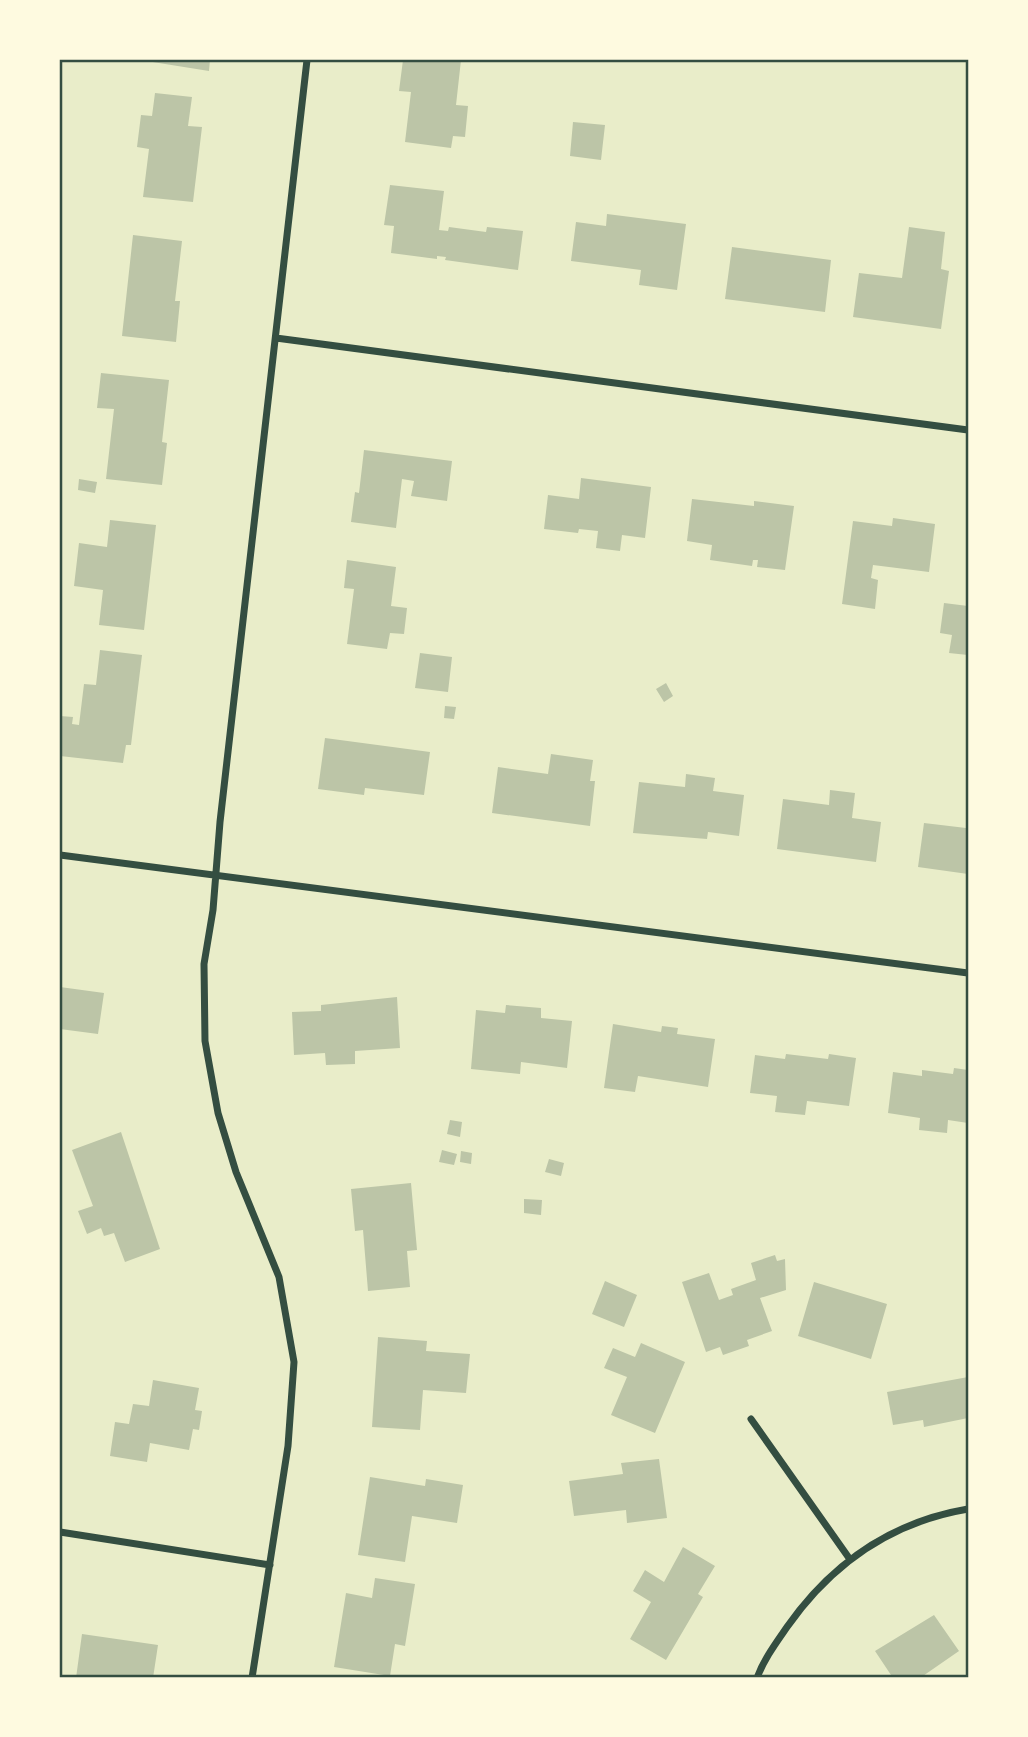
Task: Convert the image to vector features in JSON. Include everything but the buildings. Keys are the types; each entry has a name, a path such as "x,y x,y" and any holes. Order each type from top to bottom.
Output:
{"street":[{"path":"252,1678 288,1446 294,1362 287,1307 279,1277 232,1160 218,1113 205,1041 204,964 307,60"},
{"path":"276,338 968,430"},
{"path":"60,855 968,973"},
{"path":"751,1419 849,1558"},
{"path":"757,1678 769,1653 802,1606 826,1577 849,1558 905,1527 968,1509"},
{"path":"60,1532 270,1565"}]}
